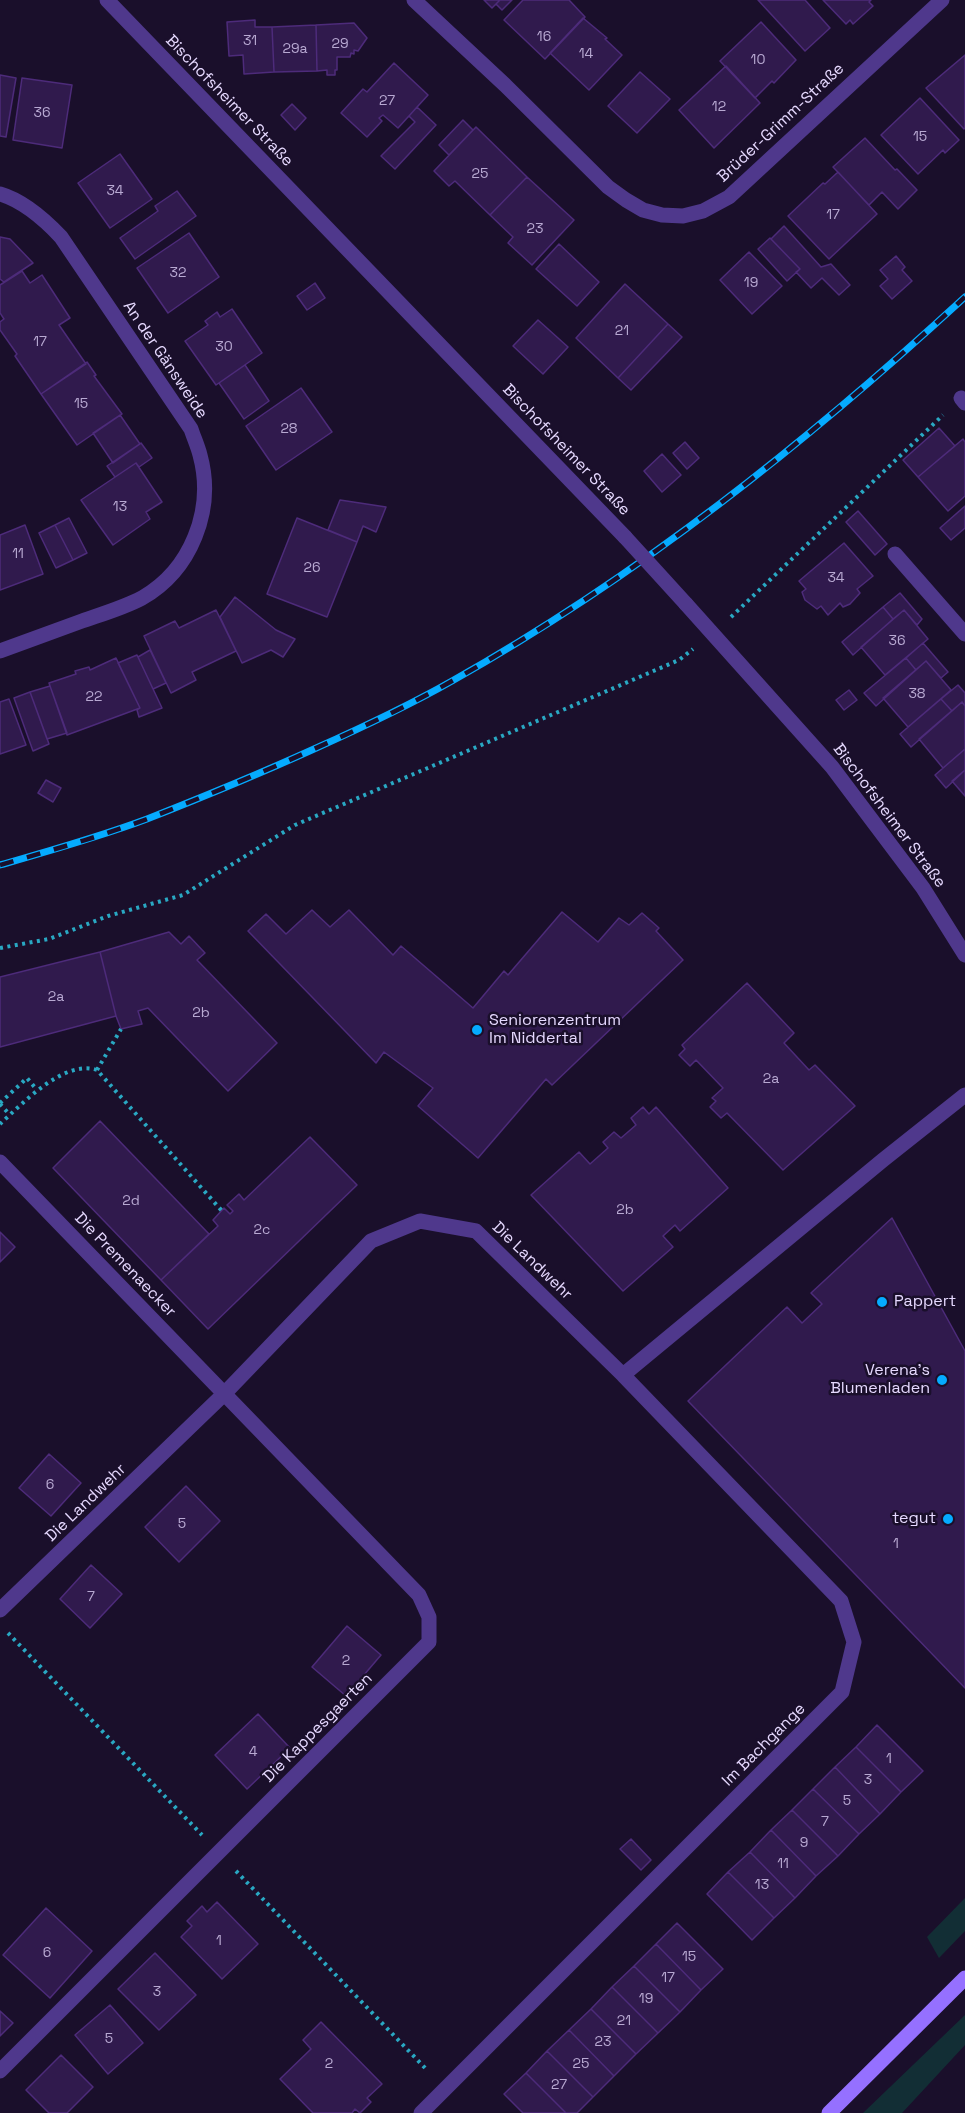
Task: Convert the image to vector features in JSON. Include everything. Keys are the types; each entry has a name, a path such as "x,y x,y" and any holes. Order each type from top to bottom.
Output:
{"main road":[{"path":"829,2113 965,1978"}],"street":[{"name":"Bischofsheimer Straße","path":"107,0 625,537 714,634 832,766 916,879 965,955"},
{"name":"Brüder-Grimm-Straße","path":"414,0 506,85 608,187 643,210 662,215 682,216 703,211 729,197 942,0"},
{"name":"An der Gänsweide","path":"0,194 38,214 61,237 191,429 201,457 204,487 202,513 196,539 184,559 165,581 143,597 115,610 0,651"},
{"path":"895,554 965,634"},
{"path":"623,1375 965,1095"},
{"name":"Die Premenaecker","path":"0,1162 224,1394"},
{"name":"Die Landwehr","path":"0,1610 224,1394 371,1241 420,1221 476,1231 623,1375"},
{"name":"Im Bachgange","path":"421,2113 843,1692 854,1642 841,1601 623,1375"},
{"name":"Die Kappesgaerten","path":"0,2071 429,1642 429,1617 419,1595 224,1394"}],"path":[{"path":"0,948 49,939 108,916 183,895 295,825 679,660 714,634 963,400"},
{"path":"97,1070 121,1029"},
{"path":"0,1124 37,1090 59,1075 89,1068 97,1070 222,1211"},
{"path":"10,1115 0,1104 27,1078 37,1090"}],"green space":[{"path":"965,1898 965,1931 939,1958 927,1937"},
{"path":"965,2015 965,2045 902,2113 863,2113"}],"building":[{"path":"484,0 500,0 492,8"},
{"path":"500,0 512,0 502,10 496,4"},
{"path":"523,0 569,0 585,17 545,59 504,20"},
{"path":"758,0 805,0 830,28 805,51"},
{"path":"823,0 871,0 869,2 873,6 853,24 850,20 846,24"},
{"path":"583,18 607,38 605,39 622,55 589,90 550,53"},
{"path":"255,20 255,27 272,27 274,72 244,74 243,55 229,56 227,22"},
{"path":"761,22 796,60 774,83 772,81 755,98 720,61"},
{"path":"354,23 367,38 358,51 354,50 354,54 351,53 350,57 337,57 335,75 327,75 327,70 317,71 316,25"},
{"path":"316,25 317,71 274,72 272,27"},
{"path":"965,55 965,128 964,129 926,88"},
{"path":"394,63 428,95 398,128 383,115 379,118 382,121 367,137 341,113 363,89 367,92"},
{"path":"726,66 760,103 714,148 679,110"},
{"path":"640,72 670,99 637,133 608,106"},
{"path":"0,75 16,78 6,137 0,136"},
{"path":"22,78 72,85 62,148 13,140"},
{"path":"920,98 959,140 945,153 943,150 918,174 881,135"},
{"path":"292,104 306,118 295,130 281,115"},
{"path":"417,107 436,125 395,169 381,156 415,122 409,116"},
{"path":"463,120 473,130 449,155 439,145"},
{"path":"476,127 527,177 490,215 455,181 449,186 434,171"},
{"path":"865,138 917,190 898,209 882,192 869,205 833,167"},
{"path":"120,154 152,199 110,228 78,183"},
{"path":"838,172 877,214 829,259 788,216"},
{"path":"527,177 574,220 532,265 508,243 513,237 490,215"},
{"path":"177,191 196,216 135,259 120,238 158,211 155,206"},
{"path":"784,226 821,267 831,264 850,285 839,295 822,278 811,288 796,272 800,269 771,239"},
{"path":"189,233 219,277 168,313 137,268"},
{"path":"0,237 10,239 33,263 4,282 0,279"},
{"path":"770,238 800,269 787,281 758,249"},
{"path":"559,244 599,282 577,306 536,269"},
{"path":"749,252 782,286 752,314 720,280"},
{"path":"896,256 905,267 902,270 912,281 892,299 880,286 888,279 880,270"},
{"path":"22,271 30,283 42,275 70,318 59,325 86,364 41,394 0,330 0,322 4,319 0,313 0,285"},
{"path":"315,283 325,298 307,310 297,296"},
{"path":"625,284 668,324 618,378 576,338"},
{"path":"232,309 262,353 216,385 185,341 208,325 205,321 217,312 220,317"},
{"path":"538,320 568,347 543,374 513,346"},
{"path":"668,324 682,337 631,390 618,378"},
{"path":"87,362 96,375 94,376 122,414 77,445 41,394"},
{"path":"245,365 269,401 244,419 219,383"},
{"path":"301,388 332,432 276,470 246,426"},
{"path":"120,415 140,444 113,463 93,433"},
{"path":"939,428 955,446 918,477 903,460"},
{"path":"963,439 965,442 965,496 948,511 918,477"},
{"path":"685,442 699,458 687,469 673,453"},
{"path":"141,443 152,458 139,467 136,463 115,477 107,466"},
{"path":"662,454 681,475 662,492 644,471"},
{"path":"136,463 162,502 146,512 150,519 113,545 81,500"},
{"path":"340,500 386,507 376,532 363,526 357,542 328,530"},
{"path":"965,506 965,528 951,540 940,528"},
{"path":"858,511 887,544 875,555 846,522"},
{"path":"69,518 87,553 73,560 55,525"},
{"path":"297,518 357,542 327,617 267,594"},
{"path":"25,525 43,574 0,590 0,535"},
{"path":"55,525 73,560 56,568 39,533"},
{"path":"844,543 873,576 857,589 860,593 850,604 843,607 840,603 828,615 821,606 817,609 805,600 802,592 806,589 799,581"},
{"path":"900,593 922,619 917,625 904,610 893,619 883,607"},
{"path":"235,597 276,630 295,639 283,657 271,650 242,663 220,617"},
{"path":"883,607 893,619 853,655 842,642"},
{"path":"216,610 236,651 192,672 196,680 171,693 144,636 175,621 179,628"},
{"path":"904,610 928,639 885,675 861,647"},
{"path":"923,643 948,672 941,678 926,661 916,670 906,658"},
{"path":"150,650 166,683 153,689 138,657"},
{"path":"137,655 162,708 139,717 137,710 140,708 118,663"},
{"path":"116,658 140,708 67,735 49,683 76,674 75,671 89,667 90,670"},
{"path":"906,658 916,670 876,706 864,693"},
{"path":"926,661 951,690 908,727 883,698"},
{"path":"958,685 965,693 965,706 962,702 952,711 941,699"},
{"path":"50,686 67,733 47,739 30,692"},
{"path":"849,690 857,700 844,710 836,700"},
{"path":"30,692 49,744 33,751 14,698"},
{"path":"9,699 26,745 0,754 0,702"},
{"path":"941,699 952,711 911,747 900,734"},
{"path":"962,702 965,706 965,749 943,768 919,739"},
{"path":"965,749 965,770 946,788 935,775"},
{"path":"965,770 965,796 952,781"},
{"path":"46,780 61,788 53,802 38,793"},
{"name":"Seniorenzentrum Im Niddertal","path":"312,910 330,927 349,910 393,955 401,946 473,1008 504,971 508,975 562,912 598,942 619,918 629,925 642,913 659,928 656,931 683,960 552,1085 546,1079 478,1158 418,1106 433,1088 384,1052 376,1063 248,931 266,914 286,934"},
{"path":"169,932 181,944 189,936 205,953 197,960 277,1043 228,1091 148,1008 138,1011 142,1024 121,1029 116,1016 100,952"},
{"path":"100,952 116,1016 0,1047 0,977"},
{"path":"747,983 794,1033 784,1043 809,1070 815,1065 855,1106 783,1170 727,1113 721,1118 710,1107 716,1101 712,1098 723,1088 696,1060 690,1066 679,1055 685,1049 682,1045"},
{"path":"643,1107 649,1114 656,1107 728,1188 680,1231 675,1225 663,1236 673,1247 623,1291 531,1195 579,1152 590,1164 608,1148 603,1142 614,1132 621,1138 636,1125 631,1118"},
{"path":"100,1121 209,1234 161,1280 53,1168"},
{"path":"310,1137 357,1185 208,1329 161,1280 218,1226 213,1220 224,1208 230,1214 233,1211 227,1205 239,1194 244,1200"},
{"path":"892,1218 965,1351 965,1688 688,1401 787,1307 802,1323 822,1304 811,1293"},
{"path":"0,1232 15,1247 0,1262"},
{"path":"49,1454 81,1483 51,1516 19,1488"},
{"path":"186,1486 220,1521 179,1562 145,1527"},
{"path":"91,1565 122,1594 90,1628 60,1599"},
{"path":"347,1626 381,1655 346,1696 312,1667"},
{"path":"258,1714 290,1748 247,1789 215,1755"},
{"path":"877,1725 923,1771 901,1792 856,1747"},
{"path":"856,1747 901,1792 880,1814 835,1767"},
{"path":"835,1767 880,1814 859,1834 813,1789"},
{"path":"813,1789 859,1834 838,1856 792,1810"},
{"path":"792,1810 838,1856 816,1876 771,1830"},
{"path":"771,1830 816,1876 795,1898 750,1852"},
{"path":"631,1839 651,1860 641,1870 620,1849"},
{"path":"750,1852 795,1898 774,1918 728,1872"},
{"path":"728,1872 774,1918 752,1940 707,1894"},
{"path":"217,1902 258,1944 222,1979 181,1937 192,1926 187,1921 202,1906 207,1912"},
{"path":"46,1908 92,1951 50,1998 3,1955"},
{"path":"677,1923 723,1969 701,1990 656,1944"},
{"path":"656,1944 701,1990 680,2012 634,1966"},
{"path":"155,1953 196,1995 159,2030 118,1989"},
{"path":"634,1966 680,2012 658,2033 612,1987"},
{"path":"612,1987 658,2033 636,2054 591,2009"},
{"path":"110,2005 143,2043 108,2074 75,2035"},
{"path":"591,2009 636,2054 614,2076 569,2030"},
{"path":"0,2011 13,2023 0,2036"},
{"path":"321,2022 382,2084 367,2098 371,2102 360,2113 355,2109 352,2113 313,2113 280,2079 311,2049 303,2040"},
{"path":"569,2030 614,2076 593,2097 547,2051"},
{"path":"547,2051 593,2097 577,2113 566,2113 526,2073"},
{"path":"61,2055 93,2087 67,2113 49,2113 26,2090"},
{"path":"526,2073 566,2113 523,2113 504,2094"}],"railway":[{"path":"0,865 129,826 189,802 349,733 452,681 589,597 655,552 783,455 965,297"}],"place":[{"name":"Seniorenzentrum Im Niddertal","path":"477,1030"},
{"name":"Pappert","path":"882,1302"},
{"name":"Verena's Blumenladen","path":"942,1380"},
{"name":"tegut","path":"948,1519"}]}
